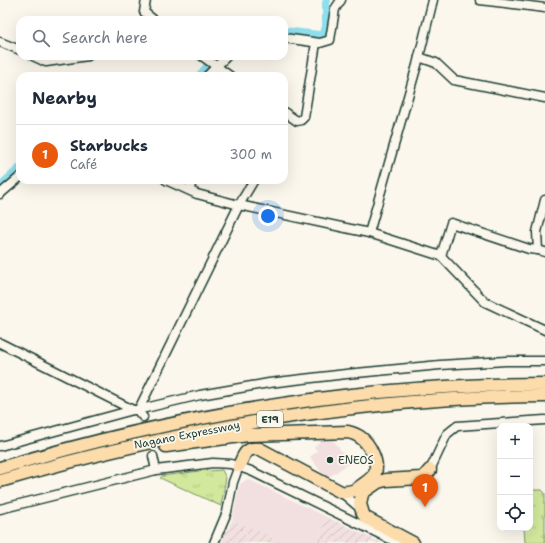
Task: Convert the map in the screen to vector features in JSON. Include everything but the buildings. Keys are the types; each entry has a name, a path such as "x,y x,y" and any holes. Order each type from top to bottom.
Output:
{"highway":[{"name":"Nagano Expressway","path":"0,468 78,446 132,433 245,410 310,400 415,389 481,385 545,384"},
{"name":"Nagano Expressway","path":"0,481 96,454 151,441 202,430 311,413 415,402 545,396"},
{"path":"37,470 97,461 164,446 205,440 248,435 332,432 348,432 359,436 364,440 374,458 376,468 373,476 357,490 352,492 341,492 260,449 251,449 247,451 239,466"},
{"path":"413,543 366,518 361,509 360,499 365,491 378,482 420,478 424,477 430,470"}],"street":[{"path":"142,16 146,0"},
{"path":"288,39 316,43 330,40 335,9 341,0"},
{"path":"369,233 419,57 433,0"},
{"path":"480,0 545,8"},
{"path":"0,42 16,48"},
{"path":"288,115 297,121 304,117 316,43"},
{"path":"419,57 436,63 454,80 545,98"},
{"path":"42,60 46,62 60,60"},
{"path":"207,60 224,72"},
{"path":"212,72 224,60"},
{"path":"0,194 16,180"},
{"path":"175,184 197,194 239,206 369,233 441,256 485,302 545,330"},
{"path":"189,190 191,184"},
{"path":"137,409 239,206 252,184"},
{"path":"441,256 451,224 529,250 542,251 538,232 545,200"},
{"path":"0,343 137,409 143,417"},
{"path":"0,446 137,409 200,395 269,383 440,364 545,361"},
{"path":"430,470 447,434 458,426 545,420"},
{"path":"153,456 156,470"},
{"path":"0,509 156,470 213,463 231,464 251,471 398,543"},
{"path":"214,543 227,512 233,482 239,466"},
{"path":"376,468 385,476 393,480"},
{"path":"341,492 361,509"}],"shaded area":[{"name":"ENEOS","path":"325,437 334,441 350,463 326,479 310,457 317,451 314,447"},
{"path":"248,479 327,517 315,543 282,543 232,520 240,484"},
{"path":"327,517 382,543 315,543"},
{"path":"232,520 261,532 282,543 221,543"}],"green space":[{"path":"207,470 222,470 226,478 221,506 160,478 162,476"},
{"path":"533,490 542,490 545,493 545,543 525,543 524,531 533,531"}],"waterway":[{"path":"288,31 319,35 323,34 326,27 327,0"},
{"path":"202,72 213,60"},
{"path":"0,186 16,172"}],"tunnel":[{"path":"143,417 153,456"}],"place":[{"name":"ENEOS","path":"330,460"},
{"name":"Starbucks","path":"425,507"}]}
